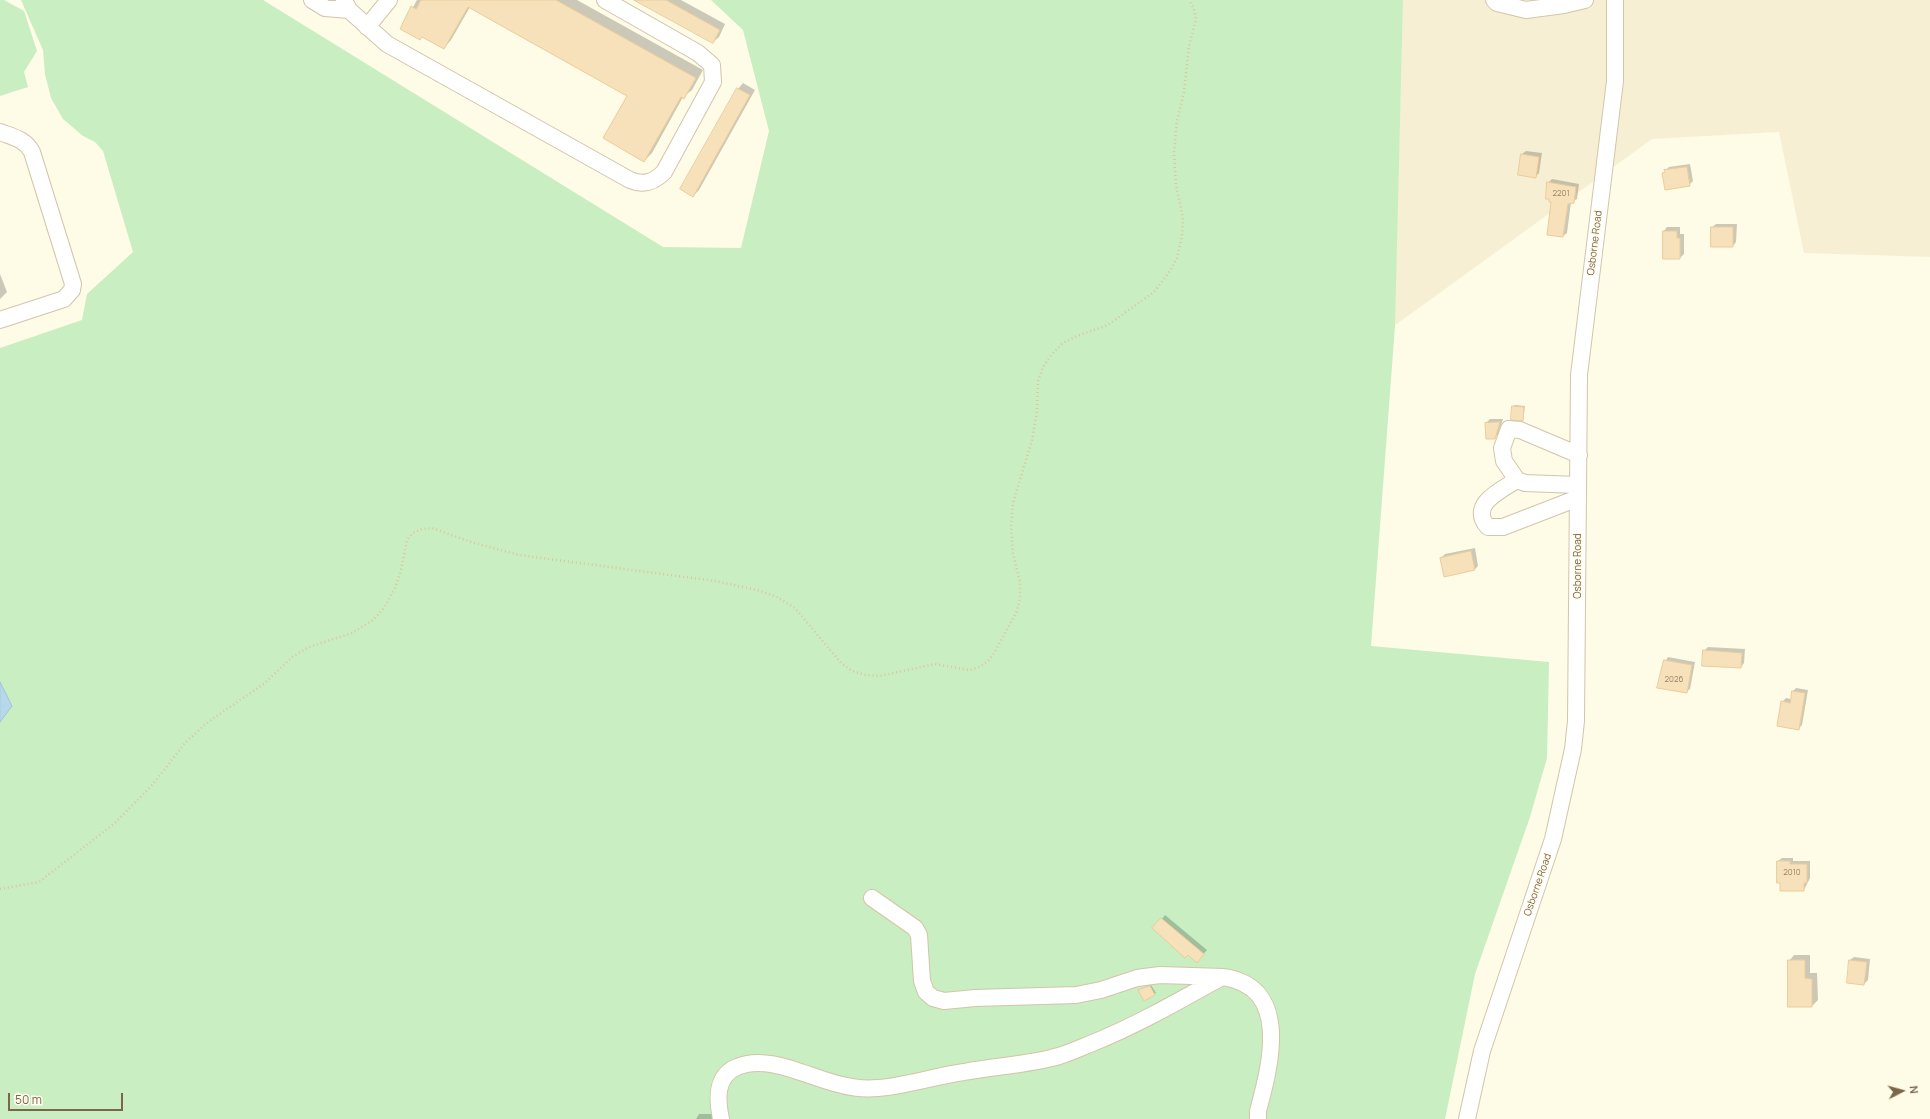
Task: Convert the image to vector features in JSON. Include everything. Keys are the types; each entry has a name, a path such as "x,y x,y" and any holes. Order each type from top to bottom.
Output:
{"street":[{"path":"312,0 325,8 347,5 367,27 387,44 630,180 637,183 651,182 664,172 713,82 712,65 698,53 605,0"},
{"path":"367,27 389,0"},
{"path":"1494,0 1497,3 1526,10 1564,5 1585,0"},
{"name":"Osborne Road","path":"1466,1119 1482,1051 1553,839 1573,749 1576,721 1579,375 1615,81 1615,0"},
{"path":"0,132 22,140 28,145 32,152 73,284 72,290 64,299 0,320"},
{"path":"1578,491 1525,484 1516,480 1504,461 1502,448 1509,429 1520,430 1579,455"},
{"path":"1516,480 1486,501 1481,512 1482,521 1488,527 1503,527 1578,491"},
{"path":"872,898 915,928 918,935 922,981 926,992 933,998 944,1001 974,998 1076,995 1101,990 1137,978 1160,975 1232,978 1252,989 1261,1000 1268,1015 1272,1031 1272,1044 1258,1111 1258,1119"},
{"path":"721,1119 718,1096 722,1080 728,1072 744,1064 764,1064 783,1067 840,1085 857,1088 878,1088 964,1071 1033,1062 1060,1056 1110,1036 1222,977"}],"path":[{"path":"0,889 39,882 116,823 153,784 185,743 208,722 264,683 292,657 309,647 352,633 373,620 384,608 395,588 401,570 407,540 414,533 422,529 432,528 471,542 519,555 715,581 757,590 777,597 795,608 840,663 852,671 866,675 880,676 935,664 968,670 977,668 987,662 993,655 1017,611 1020,597 1020,582 1012,547 1011,526 1013,502 1032,440 1037,411 1038,381 1043,367 1052,354 1063,343 1077,336 1108,325 1154,292 1170,271 1177,258 1182,236 1183,218 1176,185 1174,153 1177,121 1184,92 1189,46 1196,19 1194,9 1189,0"}],"shaded area":[{"path":"1403,0 1930,0 1930,257 1804,253 1779,132 1652,139 1394,326"}],"green space":[{"path":"0,0 4,0 24,11 37,51 24,72 28,87 0,96"},
{"path":"21,0 263,0 663,247 741,248 769,131 743,30 711,0 1403,0 1395,326 1371,646 1549,662 1547,758 1530,817 1475,974 1445,1119 0,1119 0,348 82,320 87,294 133,252 103,151 95,142 83,136 63,119 51,98 45,74 43,50"}],"water":[{"path":"0,682 12,706 0,722"}],"building":[{"path":"421,0 556,0 696,78 684,99 681,97 644,162 603,138 627,96 468,7 444,49 422,37 420,40 400,29 411,6 416,9"},
{"path":"634,0 666,0 720,30 713,43"},
{"path":"737,88 750,95 693,197 680,189"},
{"path":"1521,154 1539,157 1536,178 1518,175"},
{"path":"1687,167 1690,186 1665,190 1662,173 1665,172 1664,170"},
{"path":"1547,182 1576,187 1574,203 1568,204 1563,237 1547,235 1551,202 1549,202 1549,199 1546,199"},
{"path":"1711,227 1733,227 1733,247 1711,247"},
{"path":"1663,231 1677,231 1677,238 1680,238 1680,259 1663,259"},
{"path":"1512,406 1524,407 1523,421 1511,420"},
{"path":"1500,422 1495,439 1486,439 1485,423"},
{"path":"1471,551 1475,570 1444,577 1440,558"},
{"path":"1703,650 1742,653 1741,668 1702,666"},
{"path":"1664,660 1692,665 1687,693 1657,688"},
{"path":"1792,691 1805,693 1799,730 1777,726 1781,701 1790,703"},
{"path":"1777,861 1790,861 1790,864 1807,864 1807,883 1804,883 1804,891 1780,891 1780,883 1777,883"},
{"path":"1161,918 1204,954 1197,963 1188,955 1185,958 1152,928"},
{"path":"1788,960 1805,960 1805,978 1812,979 1812,1007 1788,1007"},
{"path":"1849,960 1867,962 1864,985 1847,983"},
{"path":"1150,986 1155,995 1144,1001 1138,990"}]}
